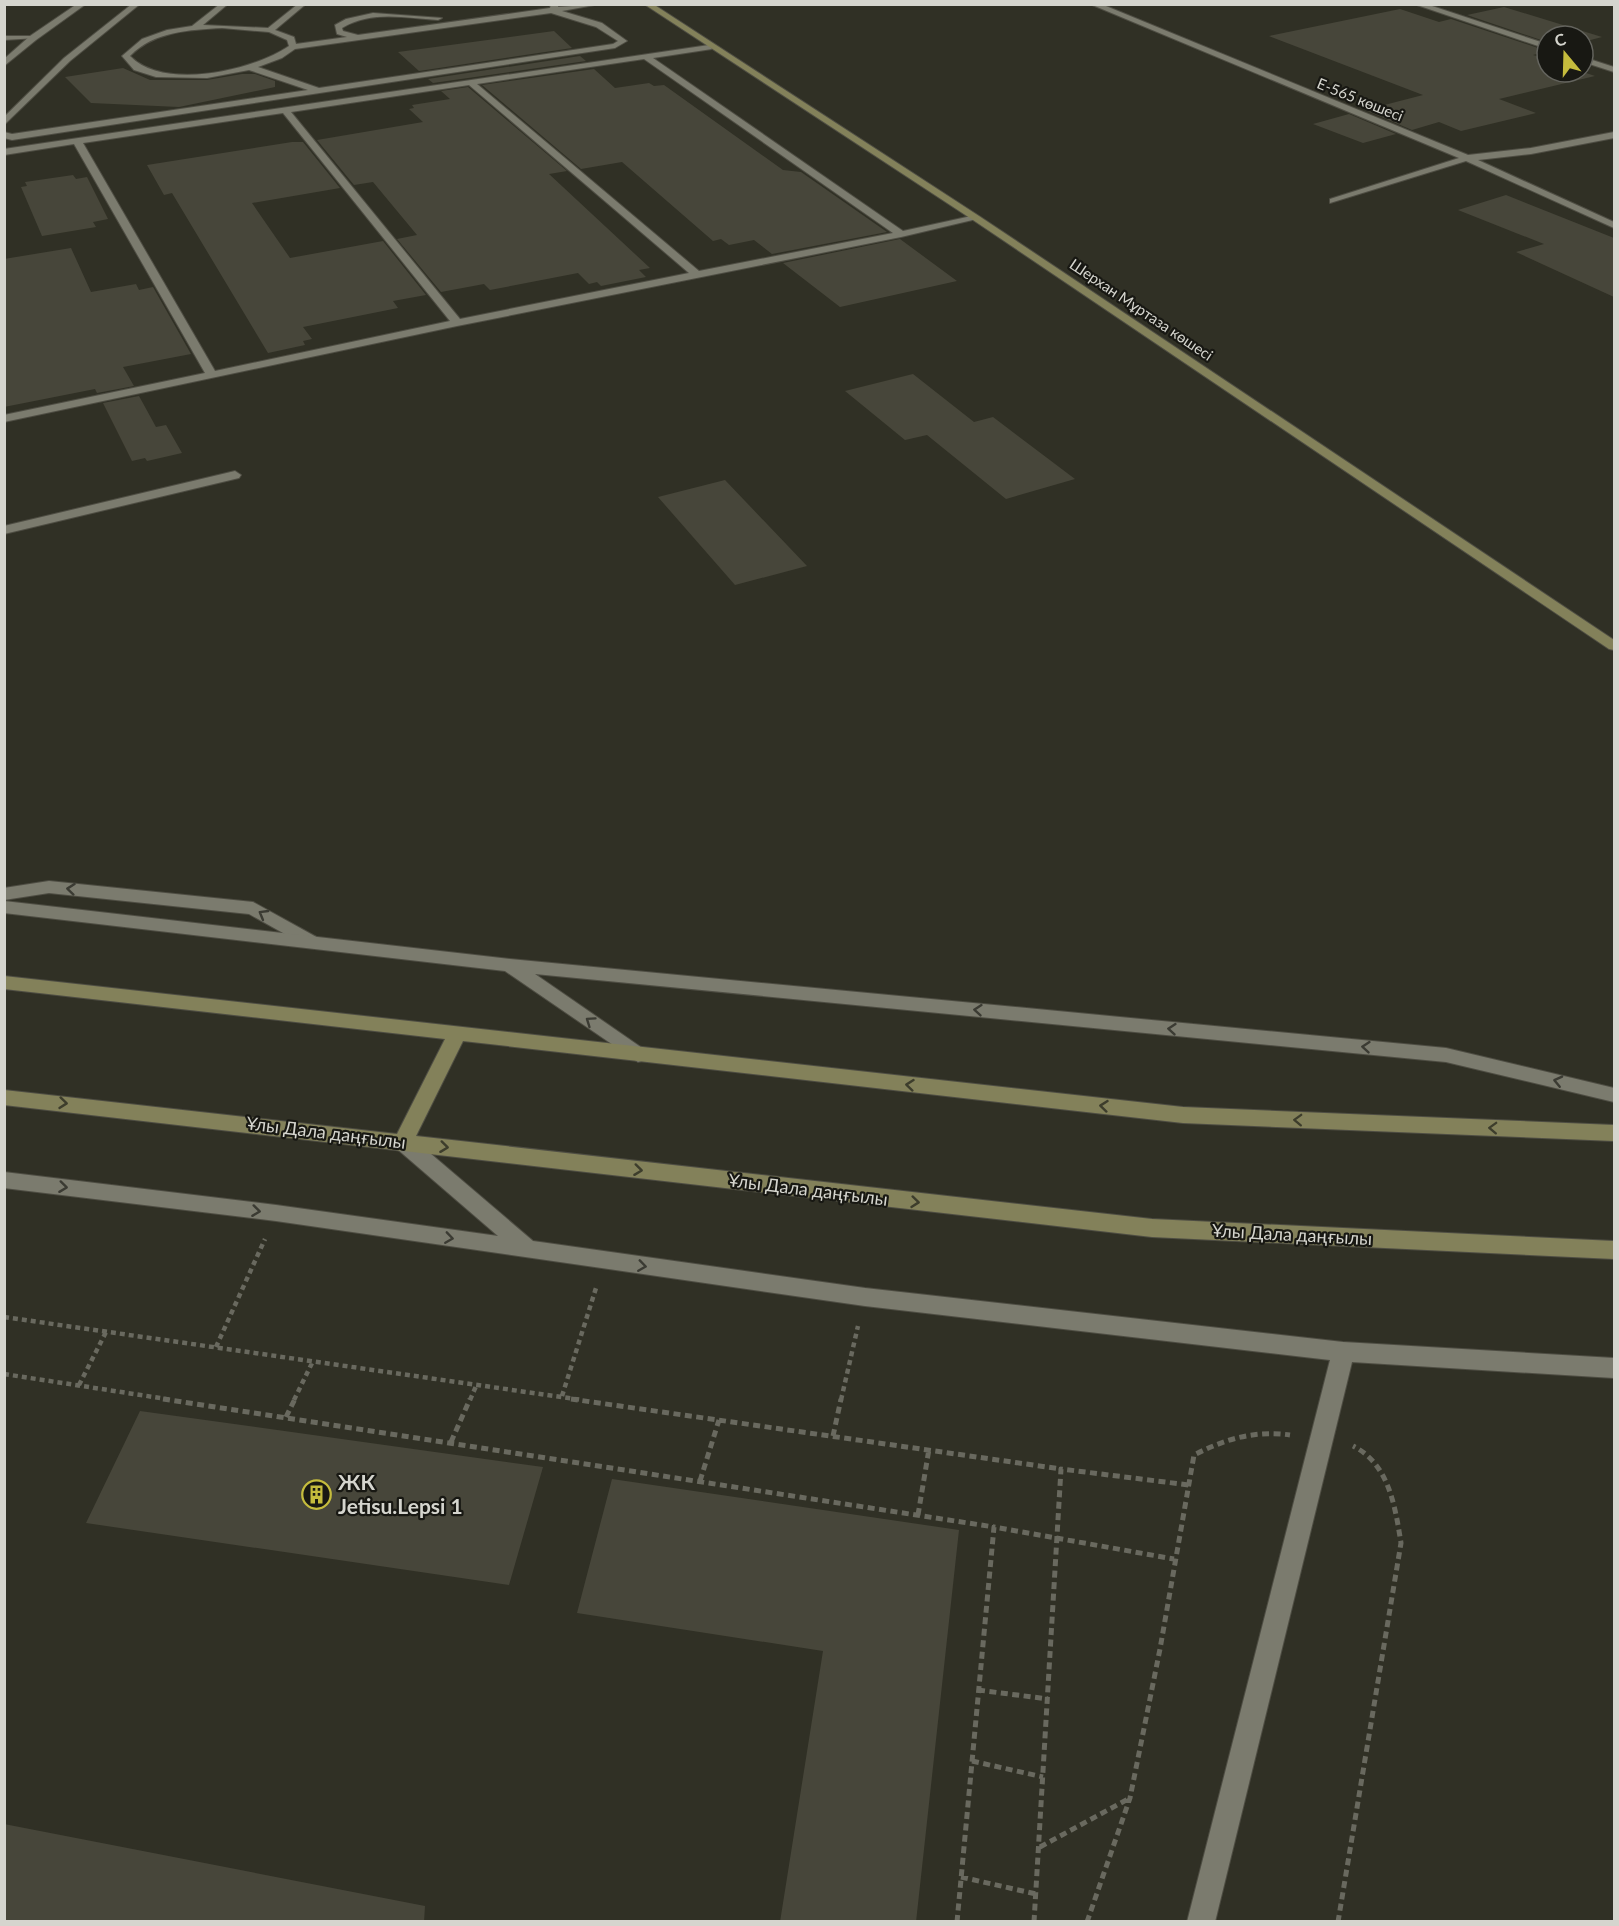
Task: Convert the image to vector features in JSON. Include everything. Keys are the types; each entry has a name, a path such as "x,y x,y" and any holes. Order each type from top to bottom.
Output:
{"main road":[{"name":"Шерхан Мұртаза көшесі","path":"647,4 976,218 1614,645"},
{"path":"4,982 366,1021 638,1055 1183,1115 1614,1133"},
{"path":"403,1142 457,1034"},
{"name":"Ұлы Дала даңғылы","path":"4,1097 1152,1228 1614,1250"}],"street":[{"path":"4,64 33,38 83,4"},
{"path":"4,123 48,76 137,4"},
{"path":"194,28 225,4"},
{"path":"270,30 303,4"},
{"path":"293,46 291,39 270,30 230,26 194,28 168,33 140,44 126,56 130,64 155,74 174,76 220,74 271,62 293,46 482,21 554,8 597,4"},
{"name":"Е-565 көшесі","path":"1093,4 1467,158 1614,225"},
{"path":"1417,4 1535,44"},
{"path":"4,135 12,137 615,46 623,41 599,25 554,8"},
{"path":"358,38 340,32 338,27 346,20 366,16 482,21"},
{"path":"4,38 33,38"},
{"path":"4,152 709,46"},
{"path":"645,56 901,234"},
{"path":"1595,63 1614,70"},
{"path":"252,68 318,91"},
{"path":"470,82 698,275"},
{"path":"285,110 457,323"},
{"path":"1333,201 1467,158 1531,152 1614,135"},
{"path":"76,141 212,375"},
{"path":"4,419 457,323 976,218"},
{"path":"4,530 235,475"},
{"path":"4,894 49,887 253,908 314,943"},
{"path":"4,907 510,965 1446,1055 1614,1095"},
{"path":"510,965 638,1055"},
{"path":"403,1142 530,1250"},
{"path":"4,1180 276,1213 865,1297 1343,1352 1614,1368"},
{"path":"1201,1922 1343,1352"}],"path":[{"path":"216,1347 276,1213"},
{"path":"562,1396 604,1260"},
{"path":"833,1436 865,1297"},
{"path":"4,1317 1190,1485"},
{"path":"79,1384 106,1332"},
{"path":"286,1417 313,1361"},
{"path":"4,1374 994,1527 1174,1559"},
{"path":"452,1442 477,1384"},
{"path":"700,1481 719,1419"},
{"path":"1087,1922 1130,1798 1160,1649 1194,1455 1234,1436 1277,1432 1357,1447 1373,1459 1393,1497 1401,1543 1338,1922"},
{"path":"918,1515 929,1449"},
{"path":"1034,1922 1061,1468"},
{"path":"957,1922 994,1527"},
{"path":"978,1690 1047,1699"},
{"path":"972,1761 1042,1777"},
{"path":"1039,1848 1130,1798"},
{"path":"961,1877 1036,1894"}],"building":[{"path":"1504,7 1560,24 1535,24 1535,38 1467,15"},
{"path":"1400,9 1439,22 1451,19 1535,47 1535,54 1533,55 1535,56 1535,84 1562,84 1499,99 1536,113 1461,131 1439,122 1412,130 1365,110 1423,95 1269,36"},
{"path":"554,31 572,48 419,71 398,52"},
{"path":"580,56 586,61 433,83 428,79"},
{"path":"123,68 150,80 207,80 255,74 275,81 275,87 179,107 91,103 65,77"},
{"path":"594,69 615,88 649,83 654,86 664,85 783,170 801,172 887,232 772,254 754,240 729,245 721,239 713,241 622,162 581,169 482,85"},
{"path":"468,87 567,171 549,174 650,268 639,270 646,277 601,286 597,282 589,284 578,273 490,290 484,284 441,292 397,239 417,235 373,182 354,185 317,140 423,122 409,109 414,108 412,105 450,99 441,91"},
{"path":"1349,114 1396,134 1363,143 1313,124"},
{"path":"303,142 340,188 252,203 290,258 383,241 426,295 393,301 398,308 303,327 312,339 303,341 305,345 268,353 172,193 164,195 147,165"},
{"path":"73,175 76,179 87,177 108,219 93,222 96,227 42,236 21,187 27,186 25,182"},
{"path":"1506,195 1614,238 1614,297 1516,252 1544,244 1458,210"},
{"path":"900,239 957,281 840,307 783,263"},
{"path":"71,248 91,292 136,284 139,290 153,287 191,354 123,367 134,386 97,393 95,389 4,407 4,259"},
{"path":"913,374 974,422 993,417 1075,479 1006,499 927,435 905,440 845,391"},
{"path":"139,396 156,427 166,425 182,453 147,461 145,458 132,461 103,403"},
{"path":"725,480 807,566 735,585 658,497"},
{"name":"ЖК Jetisu.Lepsi 1","path":"140,1411 543,1467 509,1585 86,1523"},
{"path":"612,1479 959,1530 916,1922 780,1922 823,1651 577,1613"},
{"path":"4,1824 425,1906 424,1922 4,1922"}],"place":[{"name":"ЖК Jetisu.Lepsi 1","path":"317,1495"}]}
